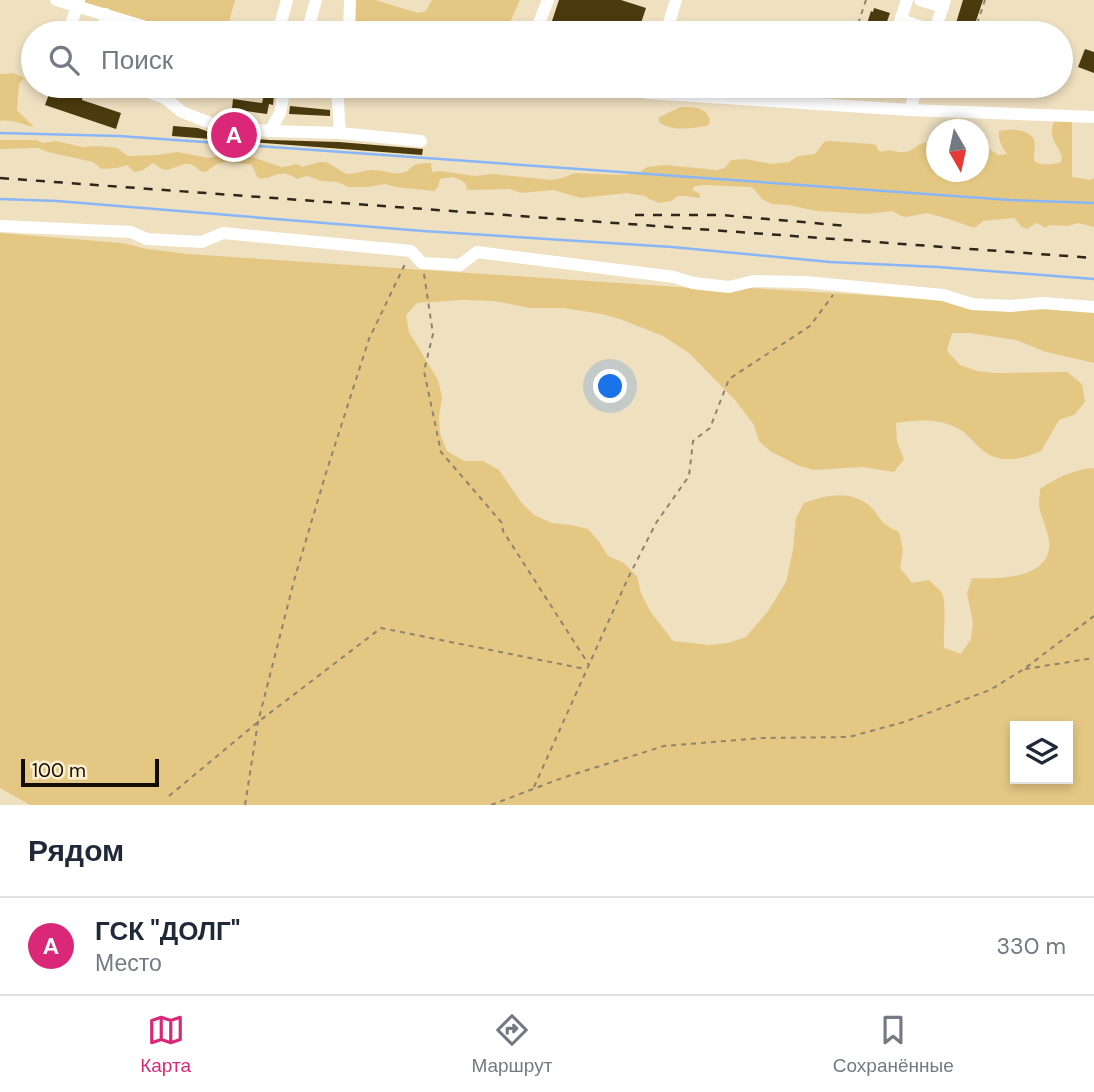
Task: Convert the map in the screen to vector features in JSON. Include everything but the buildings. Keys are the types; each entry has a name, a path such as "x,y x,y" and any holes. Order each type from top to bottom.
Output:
{"street":[{"path":"56,0 78,3 120,21"},
{"path":"282,21 288,0"},
{"path":"310,21 316,0"},
{"path":"349,21 350,0"},
{"path":"540,21 548,0"},
{"path":"670,21 676,0"},
{"path":"901,20 907,0"},
{"path":"920,0 944,4 936,21"},
{"path":"72,21 78,3"},
{"path":"105,21 106,14"},
{"path":"166,98 182,112 221,127 340,133 421,141"},
{"path":"270,131 281,113 283,98"},
{"path":"338,98 340,133"},
{"path":"753,98 910,110 1094,117"},
{"path":"910,110 914,98"},
{"path":"0,226 131,232 147,239 202,242 223,233 411,251 422,263 460,265 477,252 674,277 693,283 729,287 754,281 805,282 943,295 972,304 1011,306 1042,303 1094,307"}],"path":[{"path":"859,21 866,0"},
{"path":"978,21 985,0"},
{"path":"246,805 258,722 295,577 369,339 411,251"},
{"path":"422,263 433,334 424,371 441,452 502,523 503,531 589,665"},
{"path":"533,789 628,578 656,523 689,476 693,441 710,428 729,379 810,326 841,286"},
{"path":"491,805 562,778 664,747 762,738 849,737 904,722 990,690 1024,669 1094,616"},
{"path":"169,796 258,722 381,628 587,669"},
{"path":"1024,669 1094,658"}],"shaded area":[{"path":"82,0 235,0 229,21 141,21 89,7"},
{"path":"354,0 375,0 418,13 426,11 432,0 520,0 510,21 354,21"},
{"path":"13,73 21,77 17,110 34,127 13,121 0,121 0,74"},
{"path":"681,107 703,111 710,122 707,126 682,128 659,122 659,117"},
{"path":"1072,116 1072,177 1091,180 1094,178 1094,227 1078,223 1068,226 1049,225 1045,228 1036,223 1027,229 1014,218 983,221 976,227 971,227 927,213 906,217 892,211 866,214 816,211 772,204 762,199 751,187 695,186 692,190 699,193 700,198 678,196 671,201 660,203 645,196 626,193 581,198 553,190 521,193 510,189 467,190 466,184 450,178 440,179 434,191 385,184 348,187 338,182 307,176 297,179 280,174 258,178 251,164 227,162 206,172 188,164 167,170 153,163 134,172 127,165 102,169 93,162 38,148 0,149 0,140 35,140 44,143 56,141 82,147 117,148 128,156 177,152 209,158 236,154 281,167 296,164 303,167 323,162 347,174 370,170 403,173 415,165 431,163 432,172 474,176 494,174 551,180 575,173 624,175 640,172 647,167 665,165 717,170 725,168 731,160 745,159 772,164 789,162 798,156 815,154 824,142 829,141 872,144 882,152 904,152 926,143 926,182 989,182 989,149 998,155 1007,154 999,138 999,131 1017,130 1030,135 1035,143 1034,161 1040,164 1061,162 1062,156 1052,132 1054,121"},
{"path":"0,233 122,243 188,254 693,288 750,288 1094,309 1094,363 1046,352 1016,340 952,333 947,351 960,365 995,373 1067,372 1082,384 1085,402 1074,415 1059,420 1041,451 1026,457 1002,459 987,453 962,431 948,424 926,420 896,423 897,442 904,459 894,472 863,467 814,470 799,466 770,451 759,441 754,425 735,400 689,353 663,336 620,319 563,308 531,308 494,301 463,300 417,303 406,315 409,332 438,380 442,397 440,434 447,451 464,461 483,461 499,470 521,502 534,515 552,523 588,529 608,556 624,563 637,576 641,593 650,611 673,641 710,645 746,637 768,611 786,582 796,518 804,503 838,495 863,501 885,524 899,532 903,550 900,568 912,583 929,580 942,593 945,612 944,648 961,654 971,639 973,623 967,593 972,578 1017,576 1038,567 1049,549 1039,505 1040,489 1066,475 1094,468 1094,805 30,805 0,788"}],"waterway":[{"path":"0,133 119,136 1010,200 1094,203"},
{"path":"0,199 672,247 830,262 1094,279"}],"railway":[{"path":"0,178 1094,258"},
{"path":"635,215 721,215 848,226"}],"place":[{"name":"ГСК \"ДОЛГ\"","path":"234,135"}]}
